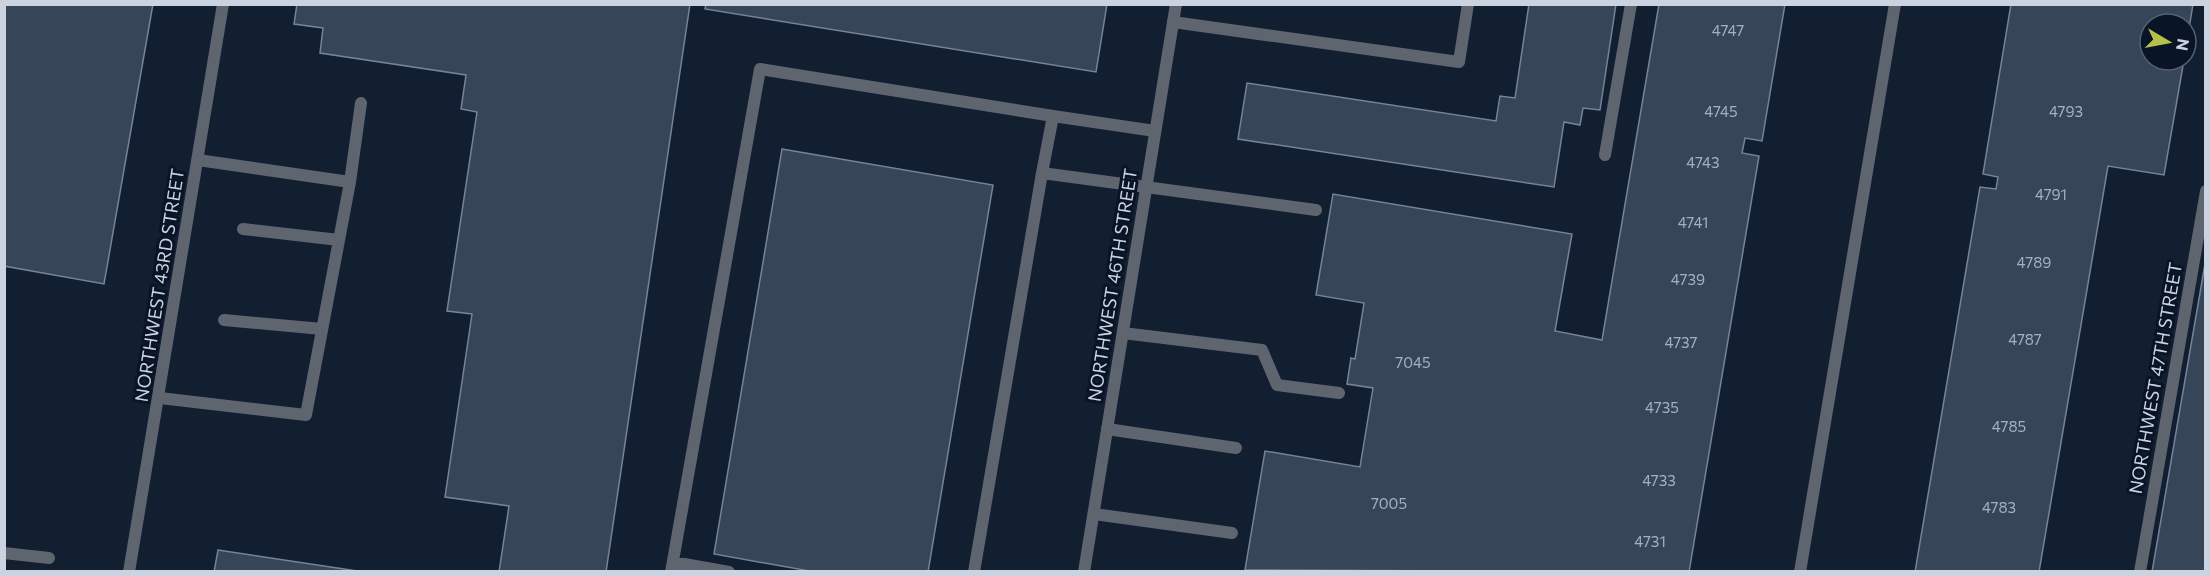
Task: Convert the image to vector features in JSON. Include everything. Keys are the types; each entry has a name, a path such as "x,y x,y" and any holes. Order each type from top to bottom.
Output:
{"street":[{"name":"NORTHWEST 43RD STREET","path":"129,572 160,398 223,4"},
{"name":"NORTHWEST 46TH STREET","path":"1084,572 1176,4"},
{"path":"1173,21 1459,62 1468,4"},
{"path":"1605,155 1631,4"},
{"path":"1800,572 1895,4"},
{"path":"729,572 672,566 760,69 1155,131"},
{"path":"160,398 306,415 350,182 362,103"},
{"path":"974,572 1053,116"},
{"path":"198,160 350,182"},
{"path":"1042,173 1316,210"},
{"name":"NORTHWEST 47TH STREET","path":"2140,572 2205,191"},
{"path":"243,229 339,240"},
{"path":"224,320 322,329"},
{"path":"1123,333 1262,350 1277,385 1339,393"},
{"path":"1107,429 1236,448"},
{"path":"1094,514 1232,533"},
{"path":"4,553 49,558"}],"building":[{"path":"4,4 153,4 104,284 4,266"},
{"path":"297,4 690,4 606,572 499,572 509,506 445,497 472,314 447,311 477,112 461,109 466,75 320,53 323,28 294,24"},
{"path":"706,4 1107,4 1096,72 705,9"},
{"path":"1529,4 1616,4 1600,110 1583,108 1580,125 1564,122 1554,187 1238,139 1247,83 1496,121 1500,96 1515,98"},
{"path":"1659,4 1785,4 1762,141 1745,138 1742,153 1759,156 1689,572 1245,570 1265,451 1360,467 1373,388 1347,384 1351,358 1355,359 1364,303 1316,295 1333,194 1572,234 1555,331 1602,340"},
{"path":"2011,4 2193,4 2192,12 2138,12 2138,72 2182,72 2164,175 2108,166 2039,572 1915,572 1980,187 1996,189 1998,177 1983,174"},
{"path":"782,149 993,185 928,572 815,572 714,554"},
{"path":"2206,258 2206,572 2152,572"},
{"path":"218,550 364,572 214,572"}]}
